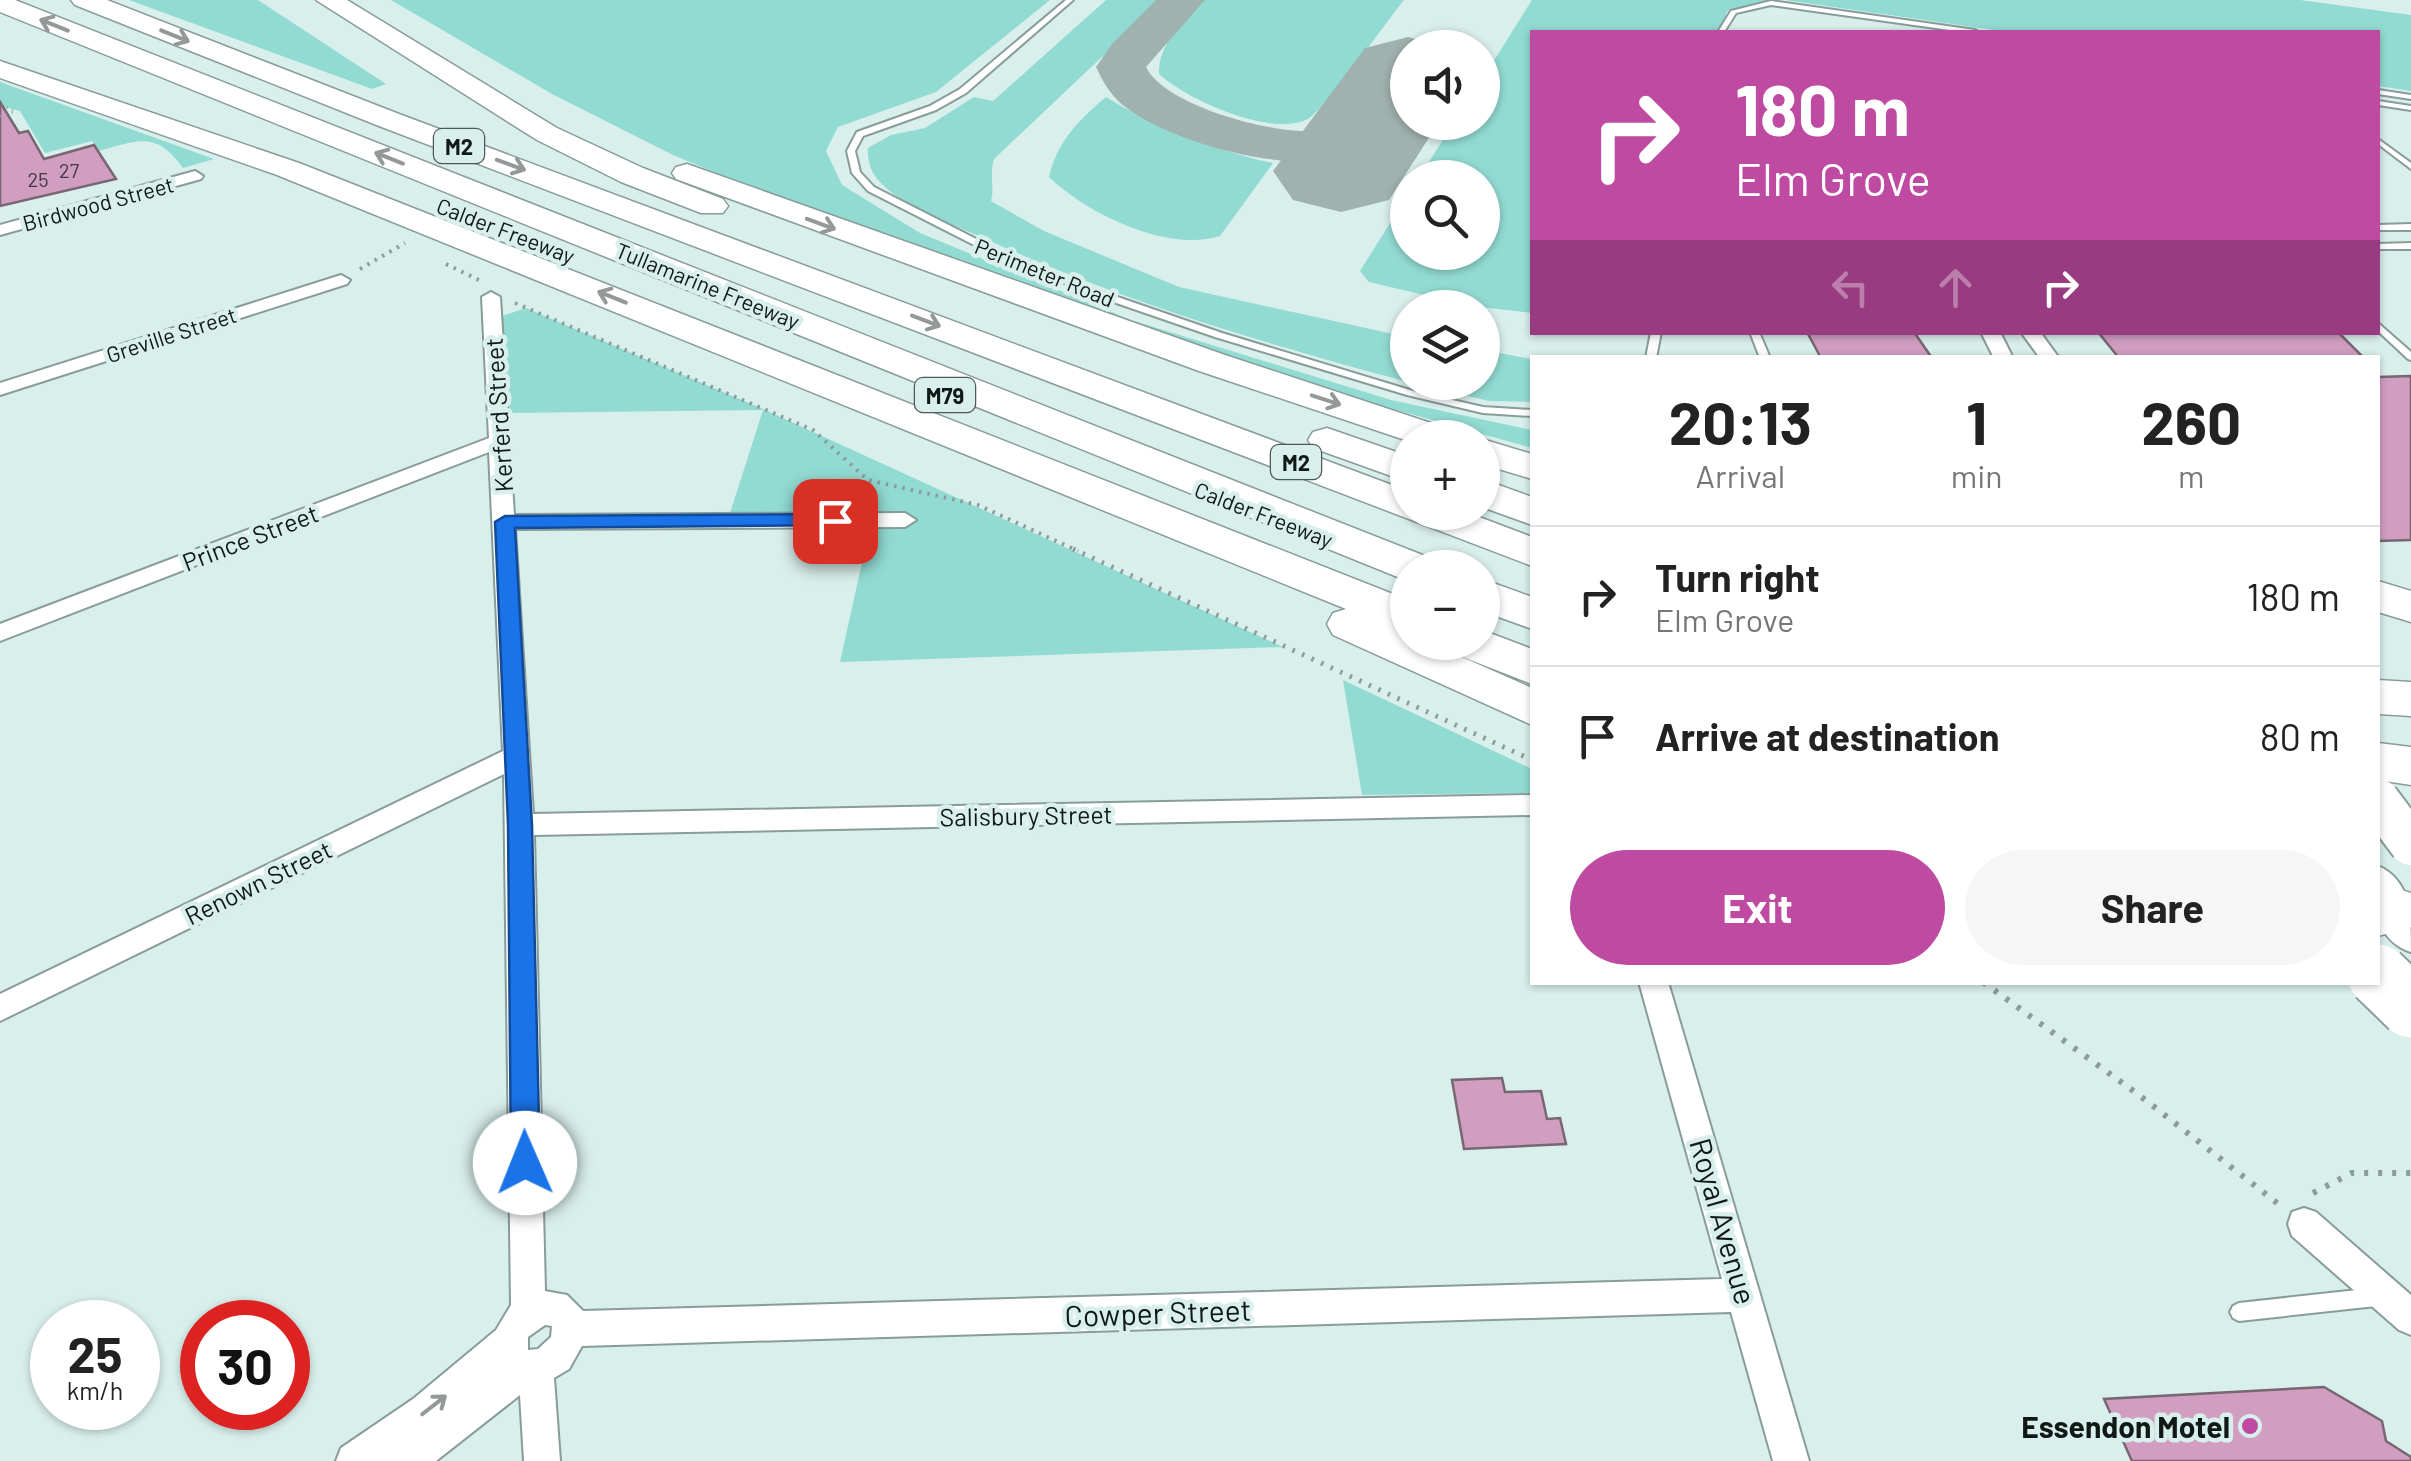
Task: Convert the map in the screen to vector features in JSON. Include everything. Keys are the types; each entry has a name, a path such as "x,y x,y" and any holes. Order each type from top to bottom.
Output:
{"highway":[{"name":"Tullamarine Freeway","path":"84,0 389,120 1390,499"},
{"path":"298,0 532,146 835,286"},
{"path":"329,0 478,94 632,174 1197,391"},
{"path":"357,0 467,66 608,140 747,198 1390,421"},
{"name":"Tullamarine Freeway","path":"0,3 1390,558"},
{"name":"Calder Freeway","path":"0,32 483,222 1390,561"},
{"path":"0,56 1390,611"},
{"path":"0,69 152,119"},
{"path":"870,242 1390,459"},
{"path":"702,334 1530,707"},
{"path":"1302,430 1390,460"},
{"path":"1500,457 1530,466"},
{"path":"1500,501 1530,512"},
{"path":"1474,530 1530,551"},
{"path":"2380,597 2411,607"},
{"path":"1500,602 1530,613"},
{"path":"1500,654 1530,666"},
{"path":"2380,696 2411,699"},
{"path":"2380,836 2411,842"},
{"path":"2380,976 2411,980"},
{"path":"2380,978 2411,1007"}],"main road":[{"path":"2386,773 2411,842"}],"street":[{"name":"Birdwood Street","path":"0,230 196,176"},
{"name":"Greville Street","path":"0,389 341,280"},
{"name":"Kerferd Street","path":"491,296 520,825 524,1348 542,1461"},
{"path":"2032,335 2048,355"},
{"name":"Prince Street","path":"0,633 499,440"},
{"path":"505,522 906,520"},
{"name":"Renown Street","path":"0,1008 515,757"},
{"name":"Salisbury Street","path":"520,825 1530,805"},
{"name":"Royal Avenue","path":"1654,985 1792,1461"},
{"path":"2302,1212 2398,1307"},
{"name":"Cowper Street","path":"571,1329 1746,1295"},
{"path":"354,1461 524,1348 558,1356 571,1329 569,1318 555,1306 524,1348 406,1461"}],"lane":[{"name":"Perimeter Road","path":"1070,0 963,91 933,108 860,134 850,151 856,173 871,189 987,250 1176,324 1434,399 1530,413"},
{"path":"1723,30 1733,12 1771,4 1960,30"},
{"path":"2380,92 2411,96"},
{"path":"2380,103 2411,108"},
{"path":"2380,142 2411,166"},
{"path":"2380,228 2411,228"},
{"path":"2380,247 2411,246"},
{"path":"2380,328 2411,357"},
{"path":"2239,1312 2398,1307"}],"path":[{"path":"0,116 15,112 2,106"},
{"path":"341,280 405,243 394,238"},
{"path":"439,260 490,285 491,296 529,306 813,430 868,480 978,505 1530,759"},
{"path":"1987,985 2302,1212 2352,1173 2411,1173"}],"shaded area":[{"path":"129,0 258,0 386,84 372,89"},
{"path":"391,0 1050,0 936,92 838,127 826,151 842,185 920,233 1131,320 1390,400 1485,420 1432,420 1275,376 821,217 673,155 552,94"},
{"path":"1106,0 1162,0 994,159 991,201 1044,231 1179,287 1390,333 1390,377 1245,336 1085,281 928,214 890,192 877,178 870,166 868,148 891,135 925,128 974,97 993,101"},
{"path":"1204,0 1404,0 1316,112 1292,124 1273,124 1208,104 1159,74 1168,42"},
{"path":"1532,0 1769,0 1727,11 1721,30 1530,30 1530,313 1500,309 1500,290 1403,290 1369,282 1360,271 1390,223 1390,270 1500,270 1500,160 1430,160 1443,140 1500,140 1500,51"},
{"path":"1785,0 2300,0 2411,15 2411,91 2380,86 2380,30 1994,30"},
{"path":"0,82 214,159 183,168 164,148 146,142 99,151 92,141 45,153 20,111 0,106"},
{"path":"1106,97 1186,137 1273,163 1220,236 1176,239 1128,226 1084,204 1049,177 1070,132"},
{"path":"526,308 763,409 1283,647 840,662 869,531 729,516 763,410 510,413 499,317"},
{"path":"1500,353 1530,359 1530,402 1485,400 1500,400"},
{"path":"1500,423 1530,430 1530,447 1500,439"},
{"path":"1343,680 1530,768 1530,793 1362,795"}],"building":[{"path":"0,102 19,133 28,131 44,159 94,145 116,179 0,206"},
{"path":"1809,335 1916,335 1930,355 1819,355"},
{"path":"2100,335 2341,335 2361,355 2117,355"},
{"path":"2411,376 2411,540 2380,541 2380,377"},
{"path":"1502,1078 1505,1092 1541,1091 1547,1119 1560,1118 1566,1144 1464,1149 1452,1080"},
{"name":"Essendon Motel","path":"2324,1387 2382,1421 2386,1441 2411,1457 2411,1461 2132,1461 2104,1399"}],"taxiway":[{"path":"1182,0 1121,67 1129,83 1171,112 1232,134 1312,147 1337,144 1358,135 1386,105"}],"runway":[{"path":"1341,171 1390,100"}],"place":[{"name":"Essendon Motel","path":"2250,1426"}],"route":[{"path":"525,1163 520,825 505,522 835,521"}]}
